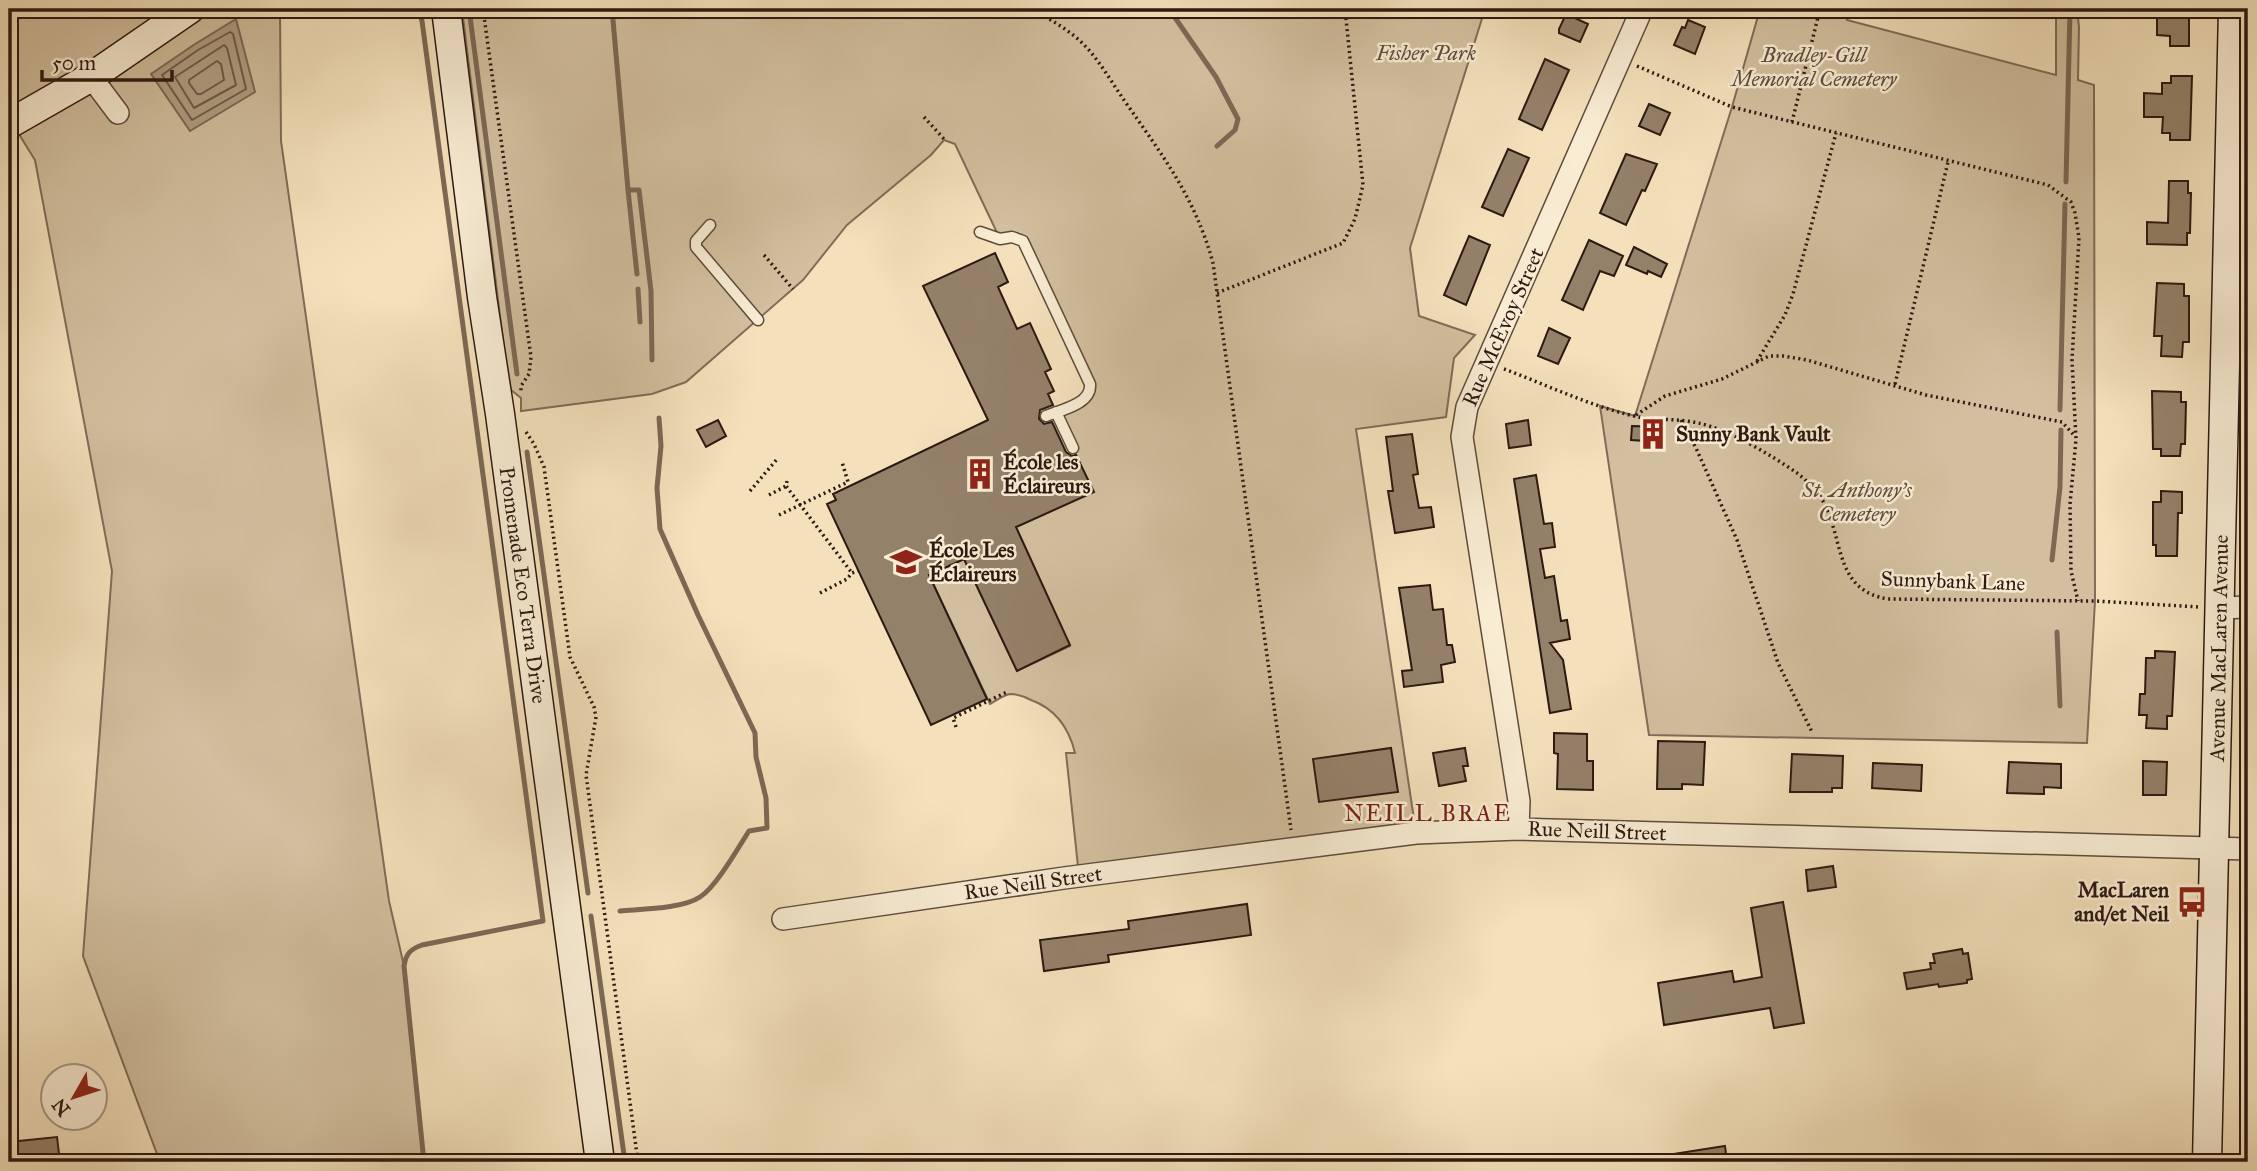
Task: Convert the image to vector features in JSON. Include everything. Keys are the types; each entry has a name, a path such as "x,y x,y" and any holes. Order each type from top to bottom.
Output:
{"street":[{"path":"9,124 91,77 190,9"},
{"name":"Promenade Eco Terra Drive","path":"446,9 482,297 504,440 600,1162"},
{"name":"Rue McEvoy Street","path":"1518,829 1519,801 1461,437 1467,407 1643,9"},
{"name":"Avenue MacLaren Avenue","path":"2207,1162 2233,9"},
{"path":"91,77 118,113"},
{"path":"2219,608 2248,607"},
{"name":"Rue Neill Street","path":"783,919 1064,878 1416,832 1518,829 2248,849"}],"lane":[{"path":"710,225 696,240 696,247 758,320"},
{"path":"980,232 1000,239 1012,237 1023,241 1090,384 1090,389 1080,402 1051,414 1073,448"}],"path":[{"path":"482,9 531,357 529,374 521,386 521,398"},
{"path":"1030,9 1053,20 1081,41 1179,180 1197,213 1207,239 1213,263 1294,849"},
{"path":"1217,293 1343,243 1355,219 1363,185 1345,9"},
{"path":"1792,122 1820,9"},
{"path":"1620,59 1732,107 2048,185 2071,202 2078,238 2072,360 2076,439 2070,504 2070,548 2071,571 2078,601"},
{"path":"924,117 944,139"},
{"path":"1756,361 1785,315 1793,294 1836,133"},
{"path":"1895,384 1948,161"},
{"path":"764,255 793,289"},
{"path":"1635,416 1665,396 1722,379 1769,356 1794,357 1961,403 2062,422 2076,439"},
{"name":"Sunnybank Lane","path":"1487,362 1600,406 1635,416 1712,426 1727,432 1803,478 1820,496 1828,510 1845,568 1853,581 1874,596 2219,608"},
{"path":"1681,420 1737,540 1778,663 1812,732"},
{"path":"522,428 534,444 544,467 570,657 594,707 596,729 586,775 638,1162"},
{"path":"750,491 778,458"},
{"path":"779,515 848,482 842,462"},
{"path":"769,495 786,484 855,572 848,579 820,593"},
{"path":"957,727 953,718 1007,692"}],"green space":[{"path":"9,9 280,9 281,141 389,901 404,966 424,1162 160,1162 83,956 112,571 35,160 12,123 9,124"},
{"name":"Fisher Park","path":"462,9 1485,9 1410,248 1419,316 1475,335 1454,358 1446,417 1356,429 1416,833 1079,876 1066,753 1075,753 1069,735 1054,714 1026,698 1010,694 990,704 929,575 964,559 1017,671 1070,646 1021,539 1010,530 1093,492 1056,412 1090,389 1023,241 1000,239 955,144 944,140 931,155 847,225 803,280 686,382 652,394 521,411 521,398 511,390 507,372"},
{"name":"St. Anthony’s Cemetery","path":"1760,9 1849,9 1847,20 2056,75 2056,15 2058,9 2077,9 2078,80 2094,85 2095,601 2087,743 1649,735 1600,406 1635,416"}],"water":[{"path":"236,19 255,92 190,131 151,74"}],"building":[{"path":"1566,14 1588,24 1580,42 1559,33"},
{"path":"2157,14 2189,14 2189,46 2170,46 2170,36 2157,35"},
{"path":"1688,20 1705,27 1695,54 1674,45"},
{"path":"1545,59 1569,70 1542,130 1519,119"},
{"path":"2171,76 2192,76 2190,140 2170,140 2170,133 2162,133 2163,117 2144,117 2144,93 2162,94 2162,83 2171,83"},
{"path":"1649,104 1670,113 1660,135 1639,126"},
{"path":"1508,149 1529,158 1503,216 1482,207"},
{"path":"1626,154 1657,164 1626,225 1600,213"},
{"path":"2169,181 2188,181 2188,193 2191,193 2187,245 2147,244 2147,222 2168,223"},
{"path":"1469,236 1490,245 1466,305 1444,295"},
{"path":"1589,240 1623,256 1614,276 1600,271 1583,310 1562,300"},
{"path":"1634,247 1667,264 1661,277 1626,265"},
{"name":"École les Éclaireurs","path":"995,253 1008,282 998,287 1017,329 1030,323 1051,369 1045,372 1054,391 1048,394 1053,405 1040,410 1039,419 1044,424 1052,422 1066,452 1072,456 1076,455 1094,492 1016,527 1070,645 1017,671 964,559 929,575 987,699 931,725 827,504 836,500 833,494 988,420 923,286"},
{"path":"2157,283 2184,284 2184,296 2189,296 2189,342 2183,342 2182,357 2161,356 2162,336 2154,336"},
{"path":"1549,328 1570,338 1558,364 1538,356"},
{"path":"2152,391 2181,392 2181,402 2186,402 2185,444 2181,444 2180,456 2161,456 2161,449 2153,449"},
{"path":"718,420 726,436 706,447 697,430"},
{"path":"1528,420 1531,445 1509,448 1506,424"},
{"name":"Sunny Bank Vault","path":"1632,426 1664,427 1663,442 1631,440"},
{"path":"1412,434 1418,474 1413,475 1419,508 1431,507 1434,527 1395,533 1388,491 1393,491 1386,437"},
{"path":"1536,475 1544,524 1552,523 1555,547 1540,549 1545,578 1554,576 1561,621 1567,620 1570,639 1550,643 1563,660 1571,709 1550,713 1514,479"},
{"path":"2161,491 2182,492 2182,513 2178,513 2177,556 2156,556 2156,545 2153,545 2153,502 2161,502"},
{"path":"1430,585 1433,610 1443,609 1447,645 1452,645 1455,662 1441,665 1443,682 1404,687 1402,671 1412,670 1399,588"},
{"path":"2155,651 2175,652 2172,716 2167,716 2167,729 2146,728 2147,715 2139,715 2140,694 2145,694 2146,658 2155,658"},
{"path":"1554,733 1587,734 1587,761 1593,761 1593,790 1557,789 1558,754 1554,753"},
{"path":"1658,741 1705,742 1703,785 1682,784 1682,789 1657,789"},
{"path":"1391,748 1398,792 1319,802 1313,759"},
{"path":"1465,748 1468,766 1463,766 1466,781 1439,786 1433,753"},
{"path":"1792,754 1843,756 1842,788 1832,788 1832,792 1790,792"},
{"path":"2143,761 2167,762 2166,795 2143,795"},
{"path":"2009,762 2061,764 2061,788 2044,787 2044,794 2007,793"},
{"path":"1873,763 1922,765 1921,791 1872,788"},
{"path":"1833,866 1836,887 1808,891 1806,870"},
{"path":"1783,902 1804,1023 1774,1028 1770,1008 1664,1025 1658,983 1732,971 1734,982 1762,977 1751,908"},
{"path":"1247,904 1251,935 1108,955 1109,962 1044,971 1040,940 1129,929 1128,921"},
{"path":"1962,949 1963,954 1968,953 1972,979 1967,980 1967,983 1907,989 1904,973 1931,969 1930,963 1935,963 1933,954"},
{"path":"57,1137 60,1162 9,1162 9,1142"},
{"path":"1725,1146 1727,1162 1674,1162 1673,1154"}],"waterway":[{"path":"418,9 422,21 543,921 422,945 412,950 406,958 404,966 424,1162"},
{"path":"469,9 517,374"},
{"path":"612,9 628,190 639,190 651,291 652,360"},
{"path":"1169,9 1216,77 1238,119 1235,130 1217,146"},
{"path":"2066,182 2070,9"},
{"path":"628,190 637,274"},
{"path":"2060,410 2065,204"},
{"path":"638,289 640,322"},
{"path":"620,911 672,906 700,897 720,876 749,831 767,828 766,798 756,757 755,733 660,529 657,488 661,446 659,418"},
{"path":"2052,560 2060,487 2061,430"},
{"path":"527,452 588,893"},
{"path":"2057,632 2060,706"},
{"path":"591,916 625,1162"}],"place":[{"name":"Sunny Bank Vault","path":"1653,434"},
{"name":"École les Éclaireurs","path":"980,474"},
{"name":"École Les Éclaireurs","path":"906,562"},
{"name":"MacLaren and/et Neil","path":"2192,902"}],"district":[{"name":"NEILL BRAE","path":"1428,813"}],"park label":[{"name":"Bradley-Gill Memorial Cemetery","path":"1814,67"}]}
